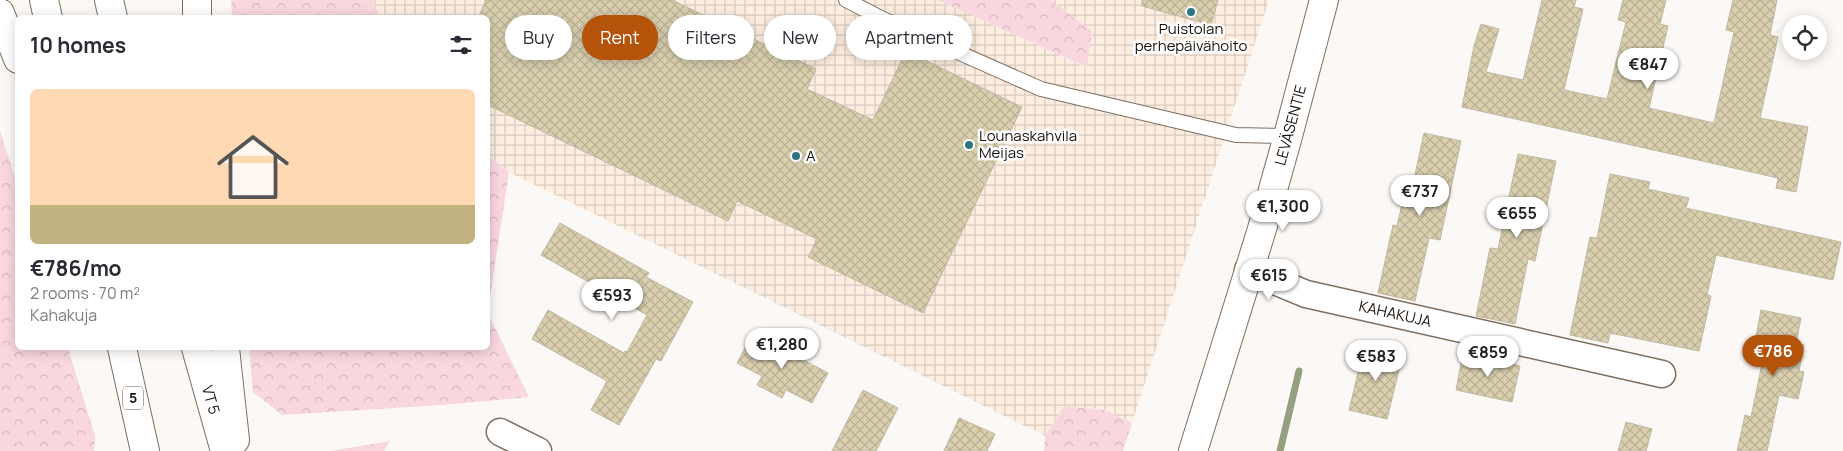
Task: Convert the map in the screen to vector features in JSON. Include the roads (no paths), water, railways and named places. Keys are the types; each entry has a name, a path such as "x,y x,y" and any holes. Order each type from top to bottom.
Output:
{"main road":[{"path":"44,0 47,15"},
{"path":"109,0 112,15"},
{"path":"197,0 197,15"},
{"name":"LEVÄSENTIE","path":"1193,451 1262,228 1324,0"},
{"path":"0,13 15,51"},
{"path":"114,350 144,450"},
{"name":"5","path":"122,350 144,450"},
{"name":"VT 5","path":"197,350 226,434"},
{"path":"225,350 226,434 237,451"}],"street":[{"name":"KAHAKUJA","path":"1248,270 1306,294 1662,374"},
{"path":"500,432 538,451"}],"lane":[{"path":"846,0 883,19 1041,89 1236,135 1288,136"}],"waterway":[{"path":"1280,451 1299,371"}],"place":[{"name":"Puistolan perhepäivähoito","path":"1191,12"},
{"name":"Lounaskahvila Meijas","path":"969,145"},
{"name":"A","path":"796,156"}]}
